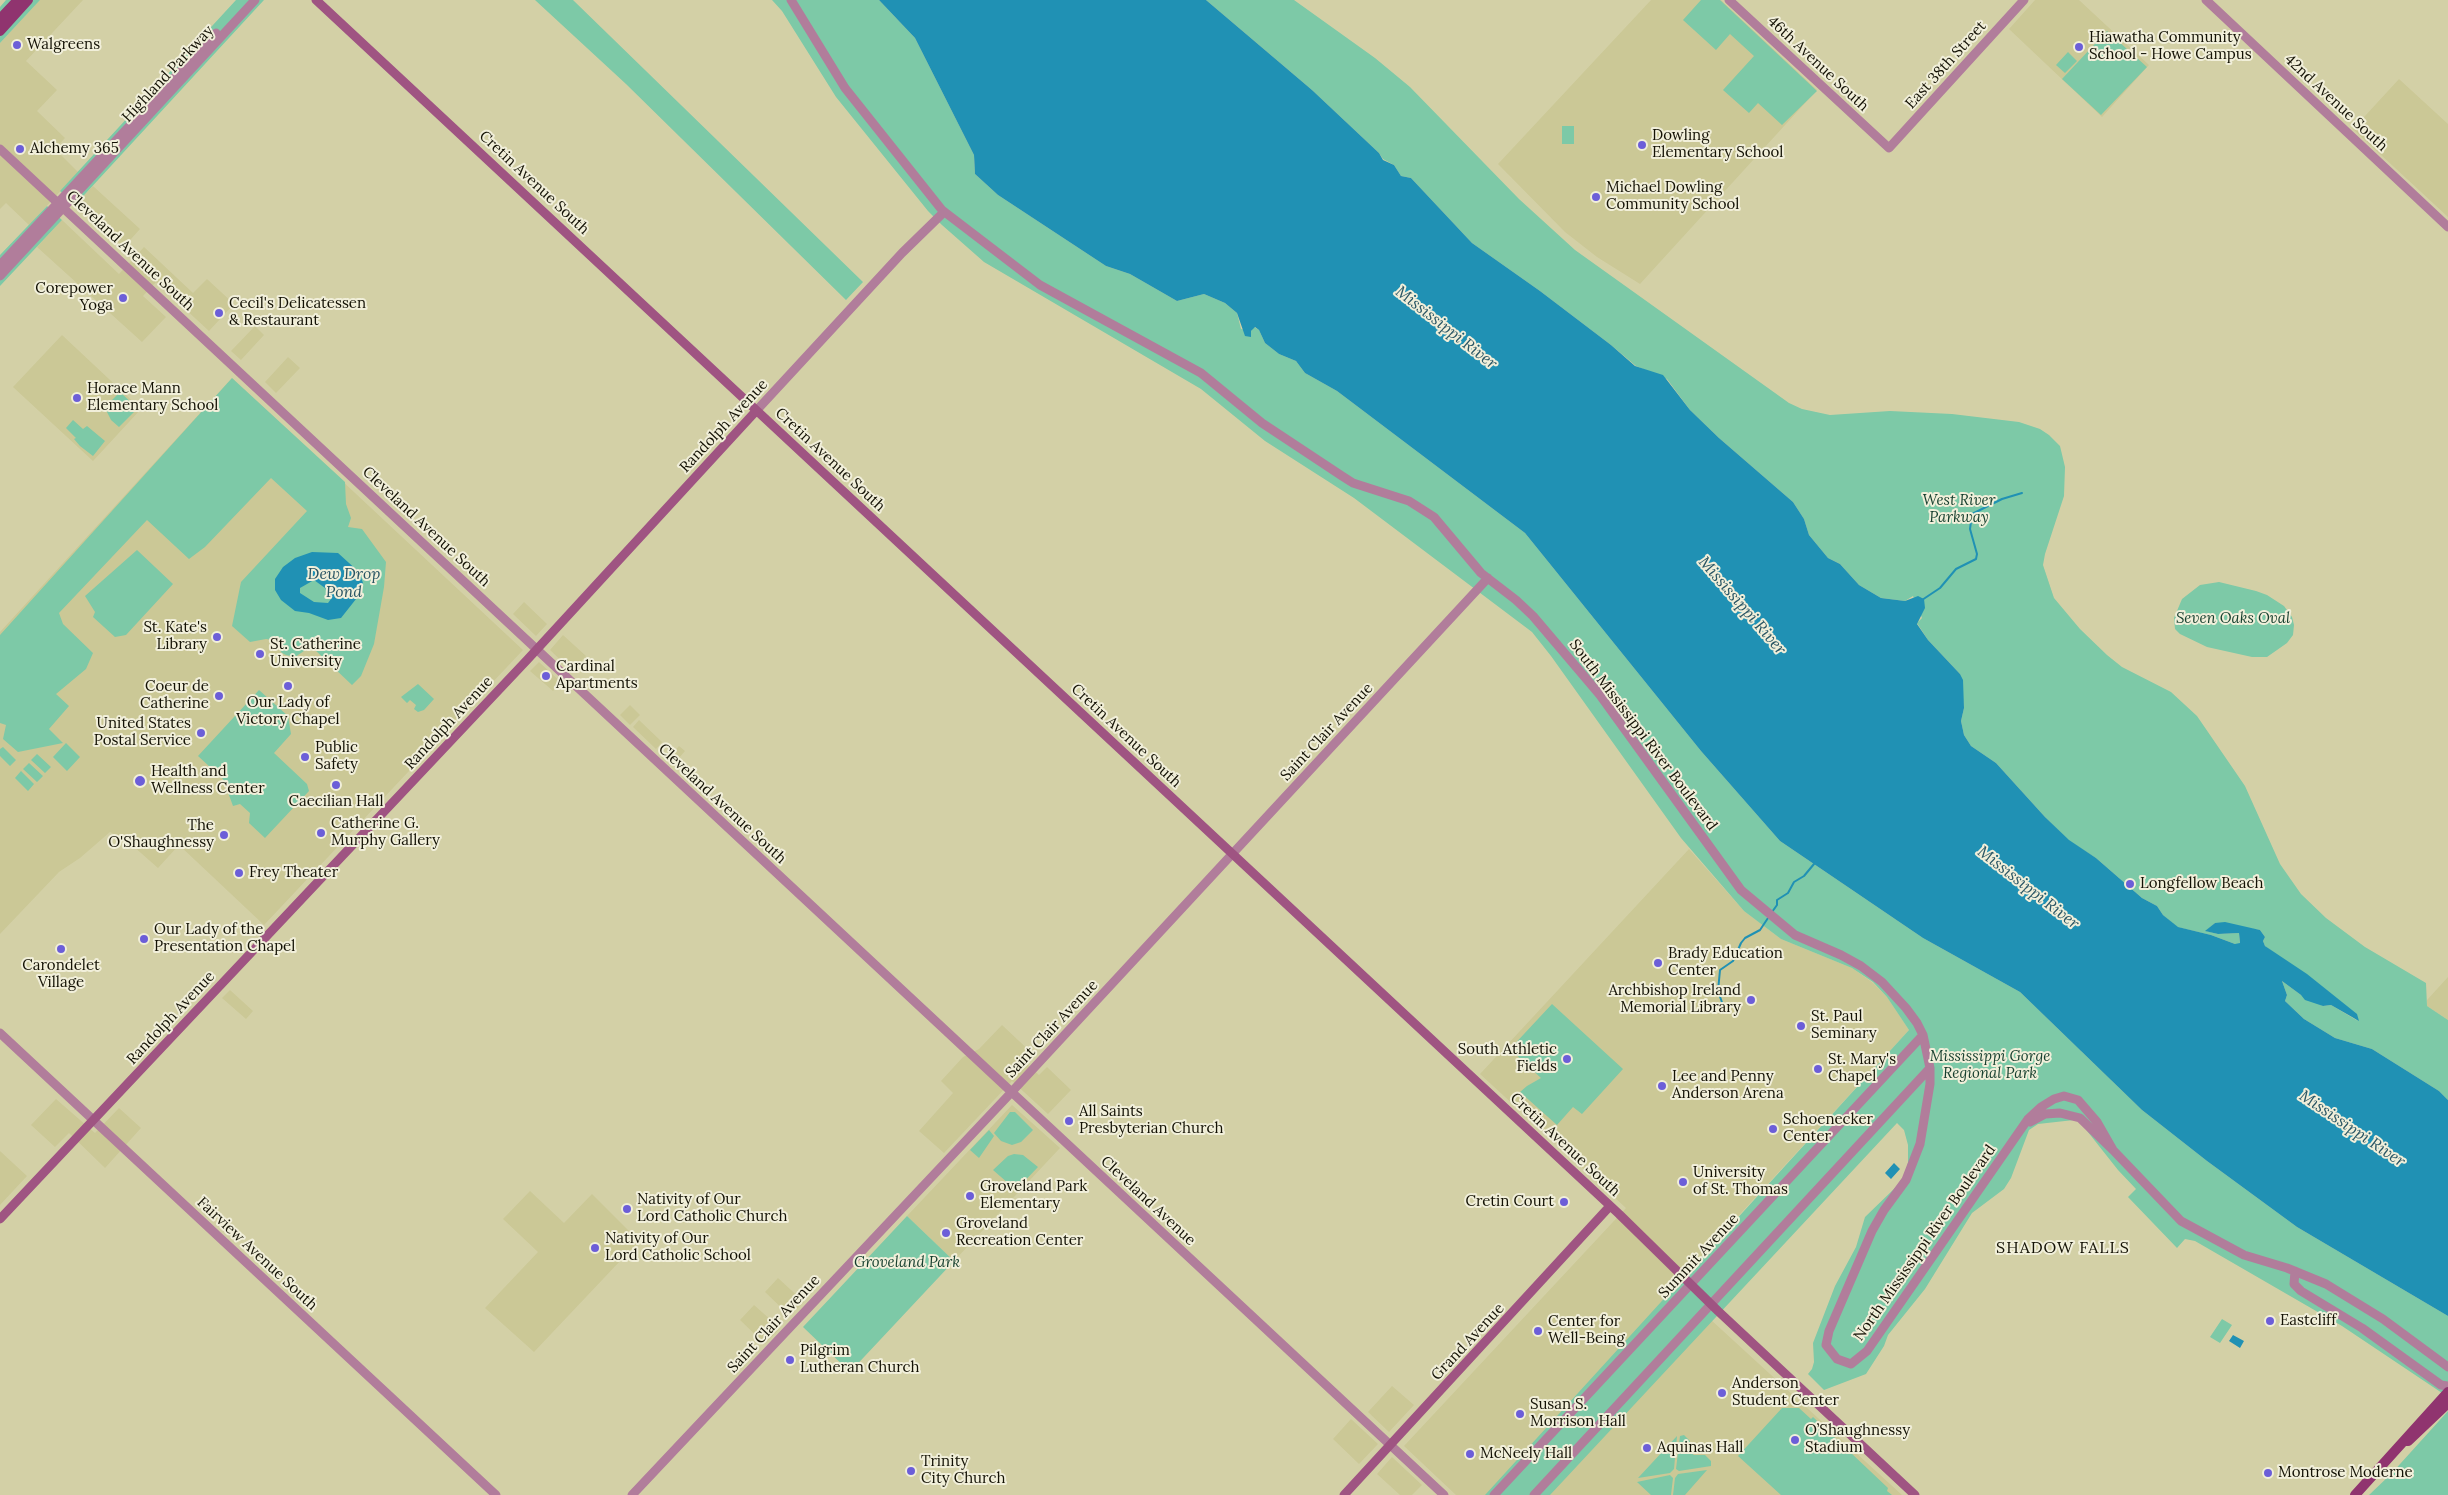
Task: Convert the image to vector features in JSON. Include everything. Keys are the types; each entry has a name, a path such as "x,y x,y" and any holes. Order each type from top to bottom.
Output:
{"main road":[{"path":"0,19 18,0"},
{"path":"0,31 28,0"},
{"name":"Cretin Avenue South","path":"316,0 1610,1206 1711,1304 1915,1495"},
{"name":"Randolph Avenue","path":"0,1219 536,649 756,410"},
{"name":"Grand Avenue","path":"1344,1495 1610,1206"},
{"path":"2355,1495 2403,1444 2412,1440 2446,1392"}],"street":[{"name":"Highland Parkway","path":"0,276 247,0"},
{"name":"Highland Parkway","path":"0,265 61,206 255,0"},
{"name":"South Mississippi River Boulevard","path":"791,0 845,88 942,210 1040,285 1201,373 1262,423 1342,476 1365,487 1409,501 1434,517 1452,536 1476,568 1530,612 1600,695 1741,890 1782,926 1811,944 1841,955 1882,982 1906,1008 1923,1035 1930,1068"},
{"name":"46th Avenue South","path":"1729,0 1889,148"},
{"name":"East 38th Street","path":"1889,148 2024,0"},
{"name":"42nd Avenue South","path":"2206,0 2448,227"},
{"name":"Cleveland Avenue South","path":"0,149 834,926"},
{"name":"Randolph Avenue","path":"756,410 913,242 923,235 942,210"},
{"name":"Saint Clair Avenue","path":"632,1495 1012,1092 1488,578"},
{"name":"Cleveland Avenue","path":"834,926 1444,1495"},
{"name":"Fairview Avenue South","path":"0,1033 496,1495"},
{"name":"Summit Avenue","path":"1494,1495 1923,1035"},
{"name":"North Mississippi River Boulevard","path":"1930,1068 1924,1124 1916,1159 1906,1180 1876,1222 1828,1331 1826,1345 1837,1359 1851,1364 1867,1351 1946,1234 2028,1119 2054,1099 2072,1097 2085,1106 2113,1150"},
{"path":"1534,1495 1930,1068"},
{"name":"North Mississippi River Boulevard","path":"2021,1131 2034,1118 2046,1114 2069,1114 2086,1124 2113,1150 2180,1221 2244,1255 2295,1271 2326,1284 2354,1300 2448,1367"},
{"path":"2295,1271 2294,1284 2301,1291 2362,1328 2446,1392"}],"shaded area":[{"path":"40,0 83,0 26,61 57,90 37,111 65,138 55,149 78,172 29,225 6,203 0,209 0,43"},
{"name":"Dowling Elementary School","path":"1651,0 1721,0 1817,90 1640,284 1597,257 1565,232 1498,164"},
{"name":"Hiawatha Community School - Howe Campus","path":"2035,0 2079,0 2149,65 2102,117 2009,29"},
{"path":"2399,79 2448,124 2448,217 2353,129"},
{"path":"93,186 140,229 122,249 75,205"},
{"path":"62,220 119,274 144,247 193,293 207,279 234,304 209,331 156,282 143,296 166,317 142,342 37,247"},
{"path":"255,326 264,335 241,360 231,351"},
{"name":"Horace Mann Elementary School","path":"62,335 141,409 93,461 13,387"},
{"path":"288,357 300,368 276,393 265,382"},
{"name":"St. Catherine University","path":"232,378 523,650 264,925 179,845 158,868 133,846 110,832 80,858 59,872 0,934 0,632"},
{"path":"524,602 547,624 536,636 513,614"},
{"path":"563,635 586,656 572,671 550,650"},
{"name":"Cardinal Apartments","path":"539,662 561,682 553,691 530,671"},
{"path":"630,705 640,715 630,725 620,715"},
{"path":"639,720 662,742 656,749 633,727"},
{"path":"679,746 685,751 673,765 667,759"},
{"name":"University of St. Thomas","path":"1689,849 1744,911 1781,939 1852,968 1873,983 1887,997 1909,1030 1674,1286 1902,1495 1456,1495 1404,1446 1626,1208 1480,1074"},
{"path":"2448,977 2448,1020 2427,1006 2427,1000"},
{"path":"230,990 253,1011 246,1019 222,998"},
{"path":"1002,1025 1035,1056 1027,1064 1039,1075 1047,1067 1071,1090 1048,1114 1012,1081 944,1153 919,1131 953,1093 941,1081 963,1057 979,1049"},
{"path":"56,1099 95,1133 119,1108 141,1128 105,1168 69,1133 55,1147 31,1125"},
{"name":"Groveland Park Elementary","path":"1012,1105 1060,1148 954,1261 907,1216"},
{"path":"0,1151 27,1176 0,1205"},
{"path":"530,1191 564,1223 592,1194 639,1241 534,1352 485,1308 538,1252 503,1219"},
{"path":"778,1278 804,1302 790,1316 765,1292"},
{"path":"754,1305 780,1328 765,1344 740,1320"},
{"path":"1392,1386 1414,1405 1389,1432 1368,1412"},
{"path":"1351,1419 1378,1444 1359,1464 1333,1439"},
{"path":"1392,1457 1422,1485 1412,1495 1400,1495 1377,1474"}],"green space":[{"path":"6,0 40,0 0,43 0,7"},
{"path":"236,0 264,0 75,205 60,191"},
{"path":"535,0 573,0 863,282 846,300 626,84"},
{"name":"Mississippi Gorge Regional Park","path":"772,0 879,0 915,38 974,155 975,174 998,195 1106,266 1130,274 1177,301 1204,294 1225,303 1237,313 1241,329 1251,331 1254,327 1259,330 1265,343 1279,354 1296,361 1305,373 1337,391 1525,533 1701,751 1780,841 1923,938 2020,992 2142,1110 2207,1161 2297,1227 2448,1316 2448,1397 2342,1326 2195,1241 2185,1239 2177,1248 2128,1197 2136,1189 2118,1170 2080,1122 2074,1120 2038,1124 2029,1130 2011,1178 2004,1189 1972,1213 1925,1289 1888,1335 1884,1346 1866,1374 1824,1390 1808,1374 1814,1362 1813,1343 1835,1286 1856,1247 1865,1217 1896,1187 1904,1176 1908,1163 1908,1145 1904,1130 1897,1123 1550,1495 1485,1495 1909,1030 1887,997 1873,982 1852,968 1781,939 1744,911 1681,838 1532,632 1354,498 1265,441 1201,389 984,262 942,225 928,211 836,97 782,11"},
{"name":"West River Parkway","path":"1206,0 1294,0 1375,58 1410,87 1519,199 1575,250 1789,403 1802,409 1830,415 1890,411 1952,414 2019,422 2040,429 2049,435 2060,446 2065,467 2064,496 2043,565 2054,598 2080,629 2107,655 2122,667 2171,692 2197,716 2245,786 2280,864 2301,894 2326,918 2365,947 2426,983 2427,1006 2448,1020 2448,1100 2439,1091 2372,1049 2335,1038 2304,1019 2285,1001 2287,995 2282,981 2301,995 2323,1006 2331,1005 2358,1021 2265,946 2263,941 2265,937 2260,930 2215,923 2206,931 2218,934 2239,933 2240,944 2235,944 2211,935 2177,927 2163,915 2157,906 2142,898 2096,858 2069,841 1996,763 1971,746 1964,735 1961,721 1964,708 1960,674 1928,640 1917,623 1922,618 1913,596 1905,601 1881,598 1859,585 1840,564 1828,558 1809,535 1804,519 1793,502 1719,438 1690,410 1667,379 1636,366 1540,291 1472,243 1411,178 1401,176 1394,165 1383,159 1379,153 1312,90"},
{"path":"1701,0 1720,0 1817,91 1782,125 1758,103 1749,113 1723,90 1754,56 1730,34 1716,50 1683,20"},
{"path":"2107,31 2147,67 2101,115 2062,79"},
{"path":"2068,52 2077,61 2065,73 2056,65"},
{"path":"1562,126 1574,126 1574,144 1562,144"},
{"path":"47,206 62,220 0,286 0,255"},
{"path":"232,378 345,482 346,504 351,518 348,527 362,529 386,562 384,587 374,644 361,676 352,685 314,649 307,649 295,657 286,655 282,653 273,640 266,639 250,642 232,626 241,582 307,511 271,478 205,547 189,559 147,520 59,613 63,624 93,653 86,669 56,694 69,706 49,729 63,743 18,752 3,739 6,725 0,723 0,635"},
{"path":"120,392 135,406 136,410 119,427 111,420 107,412 110,402"},
{"path":"73,420 83,429 87,426 105,441 93,456 80,446 74,439 76,438 66,428"},
{"path":"137,550 173,584 126,635 115,637 93,617 95,612 85,596"},
{"name":"Seven Oaks Oval","path":"2219,582 2267,595 2284,606 2292,617 2294,625 2293,635 2287,643 2267,657 2252,657 2207,647 2180,634 2175,629 2174,618 2182,599 2200,585"},
{"path":"418,684 434,699 424,710 418,712 414,709 416,705 410,700 407,703 401,697"},
{"path":"259,690 288,716 291,734 274,753 307,784 309,791 265,838 249,823 250,813 240,804 233,806 223,779 198,756"},
{"path":"66,743 80,757 67,771 53,757"},
{"path":"3,747 16,760 10,766 0,756 0,749"},
{"path":"37,754 51,767 45,773 31,760"},
{"path":"29,763 43,776 37,782 23,769"},
{"path":"21,771 34,784 28,791 15,778"},
{"name":"South Athletic Fields","path":"1552,1004 1623,1069 1582,1114 1573,1107 1557,1125 1520,1092 1541,1078 1510,1049"},
{"path":"1010,1112 1015,1112 1033,1130 1021,1142 1012,1145 1001,1141 994,1133"},
{"path":"989,1130 994,1136 979,1158 970,1150"},
{"path":"1014,1154 1023,1155 1038,1167 1016,1190 993,1170 1008,1156"},
{"name":"Groveland Park","path":"907,1216 954,1261 850,1372 803,1327"},
{"path":"2222,1319 2232,1325 2220,1343 2210,1337"},
{"name":"O’Shaughnessy Stadium","path":"1782,1408 1799,1408 1811,1419 1813,1417 1888,1488 1887,1491 1892,1495 1781,1495 1738,1456"},
{"path":"2448,1411 2448,1495 2369,1495 2391,1474"},
{"path":"1684,1435 1690,1441 1691,1453 1694,1455 1705,1455 1711,1461 1711,1466 1679,1471 1676,1469 1680,1436"},
{"path":"1677,1436 1674,1469 1670,1473 1638,1478"},
{"path":"1707,1470 1685,1495 1673,1495 1675,1478 1678,1474"},
{"path":"1670,1475 1673,1478 1671,1495 1651,1495 1637,1482"}],"water":[{"name":"Mississippi River","path":"879,0 1206,0 1312,90 1379,153 1383,160 1394,165 1401,176 1411,178 1472,243 1540,291 1611,345 1635,366 1663,375 1690,410 1719,438 1793,502 1804,519 1809,535 1828,558 1840,564 1859,585 1881,598 1905,601 1918,596 1924,599 1925,608 1917,624 1928,640 1960,674 1963,680 1964,708 1961,721 1964,735 1971,746 1996,763 2045,817 2069,840 2096,858 2142,898 2157,906 2163,915 2178,927 2211,935 2235,944 2240,943 2239,933 2218,934 2205,931 2215,923 2225,922 2260,930 2265,937 2263,941 2265,946 2307,974 2357,1014 2359,1021 2331,1005 2323,1006 2305,1000 2282,981 2287,995 2285,1001 2304,1019 2335,1038 2372,1049 2439,1091 2448,1100 2448,1316 2297,1227 2207,1161 2142,1110 2020,992 1923,938 1780,841 1701,751 1525,533 1337,391 1305,373 1296,361 1279,354 1265,343 1259,330 1255,327 1251,331 1251,337 1245,336 1237,313 1225,303 1204,294 1177,301 1130,274 1106,266 998,195 975,174 974,155 915,38"},
{"name":"Dew Drop Pond","path":"312,552 338,553 359,572 363,583 360,594 341,618 328,620 309,613 295,611 281,600 275,590 275,579 283,567 295,558","holes":["314,580 325,588 331,599 328,603 314,602 300,593 300,588"]},
{"path":"1894,1163 1900,1169 1891,1179 1885,1173"},
{"path":"2233,1335 2244,1341 2240,1348 2229,1341"}],"waterway":[{"path":"1922,600 1940,588 1956,569 1976,559 1977,554 1970,529 1972,514 2002,499 2022,493"},
{"path":"1772,912 1777,905 1777,900 1788,893 1794,882 1804,876 1814,864"},
{"path":"1724,1008 1718,991 1720,970 1733,961 1745,938 1760,930 1768,918"}],"place":[{"name":"Walgreens","path":"17,45"},
{"name":"Hiawatha Community School - Howe Campus","path":"2079,47"},
{"name":"Dowling Elementary School","path":"1642,145"},
{"name":"Alchemy 365","path":"20,149"},
{"name":"Michael Dowling Community School","path":"1596,197"},
{"name":"Corepower Yoga","path":"123,298"},
{"name":"Cecil's Delicatessen & Restaurant","path":"219,313"},
{"name":"Horace Mann Elementary School","path":"77,398"},
{"name":"St. Kate's Library","path":"217,637"},
{"name":"St. Catherine University","path":"260,654"},
{"name":"Cardinal Apartments","path":"546,676"},
{"name":"Our Lady of Victory Chapel","path":"288,686"},
{"name":"Coeur de Catherine","path":"219,696"},
{"name":"United States Postal Service","path":"201,733"},
{"name":"Public Safety","path":"305,757"},
{"name":"Health and Wellness Center","path":"140,781"},
{"name":"Caecilian Hall","path":"336,785"},
{"name":"Catherine G. Murphy Gallery","path":"321,833"},
{"name":"The O'Shaughnessy","path":"224,835"},
{"name":"Frey Theater","path":"239,873"},
{"name":"Longfellow Beach","path":"2130,884"},
{"name":"Our Lady of the Presentation Chapel","path":"144,939"},
{"name":"Carondelet Village","path":"61,949"},
{"name":"Brady Education Center","path":"1658,963"},
{"name":"Archbishop Ireland Memorial Library","path":"1751,1000"},
{"name":"St. Paul Seminary","path":"1801,1026"},
{"name":"South Athletic Fields","path":"1567,1059"},
{"name":"St. Mary's Chapel","path":"1818,1069"},
{"name":"Lee and Penny Anderson Arena","path":"1662,1086"},
{"name":"All Saints Presbyterian Church","path":"1069,1121"},
{"name":"Schoenecker Center","path":"1773,1129"},
{"name":"University of St. Thomas","path":"1683,1182"},
{"name":"Groveland Park Elementary","path":"970,1196"},
{"name":"Cretin Court","path":"1564,1202"},
{"name":"Nativity of Our Lord Catholic Church","path":"627,1209"},
{"name":"Groveland Recreation Center","path":"946,1233"},
{"name":"Nativity of Our Lord Catholic School","path":"595,1248"},
{"name":"Eastcliff","path":"2270,1321"},
{"name":"Center for Well-Being","path":"1538,1331"},
{"name":"Pilgrim Lutheran Church","path":"790,1360"},
{"name":"Anderson Student Center","path":"1722,1393"},
{"name":"Susan S. Morrison Hall","path":"1520,1414"},
{"name":"O’Shaughnessy Stadium","path":"1795,1440"},
{"name":"Aquinas Hall","path":"1647,1448"},
{"name":"McNeely Hall","path":"1470,1454"},
{"name":"Trinity City Church","path":"911,1471"},
{"name":"Montrose Moderne","path":"2268,1473"}],"district":[{"name":"SHADOW FALLS","path":"2063,1248"}]}
